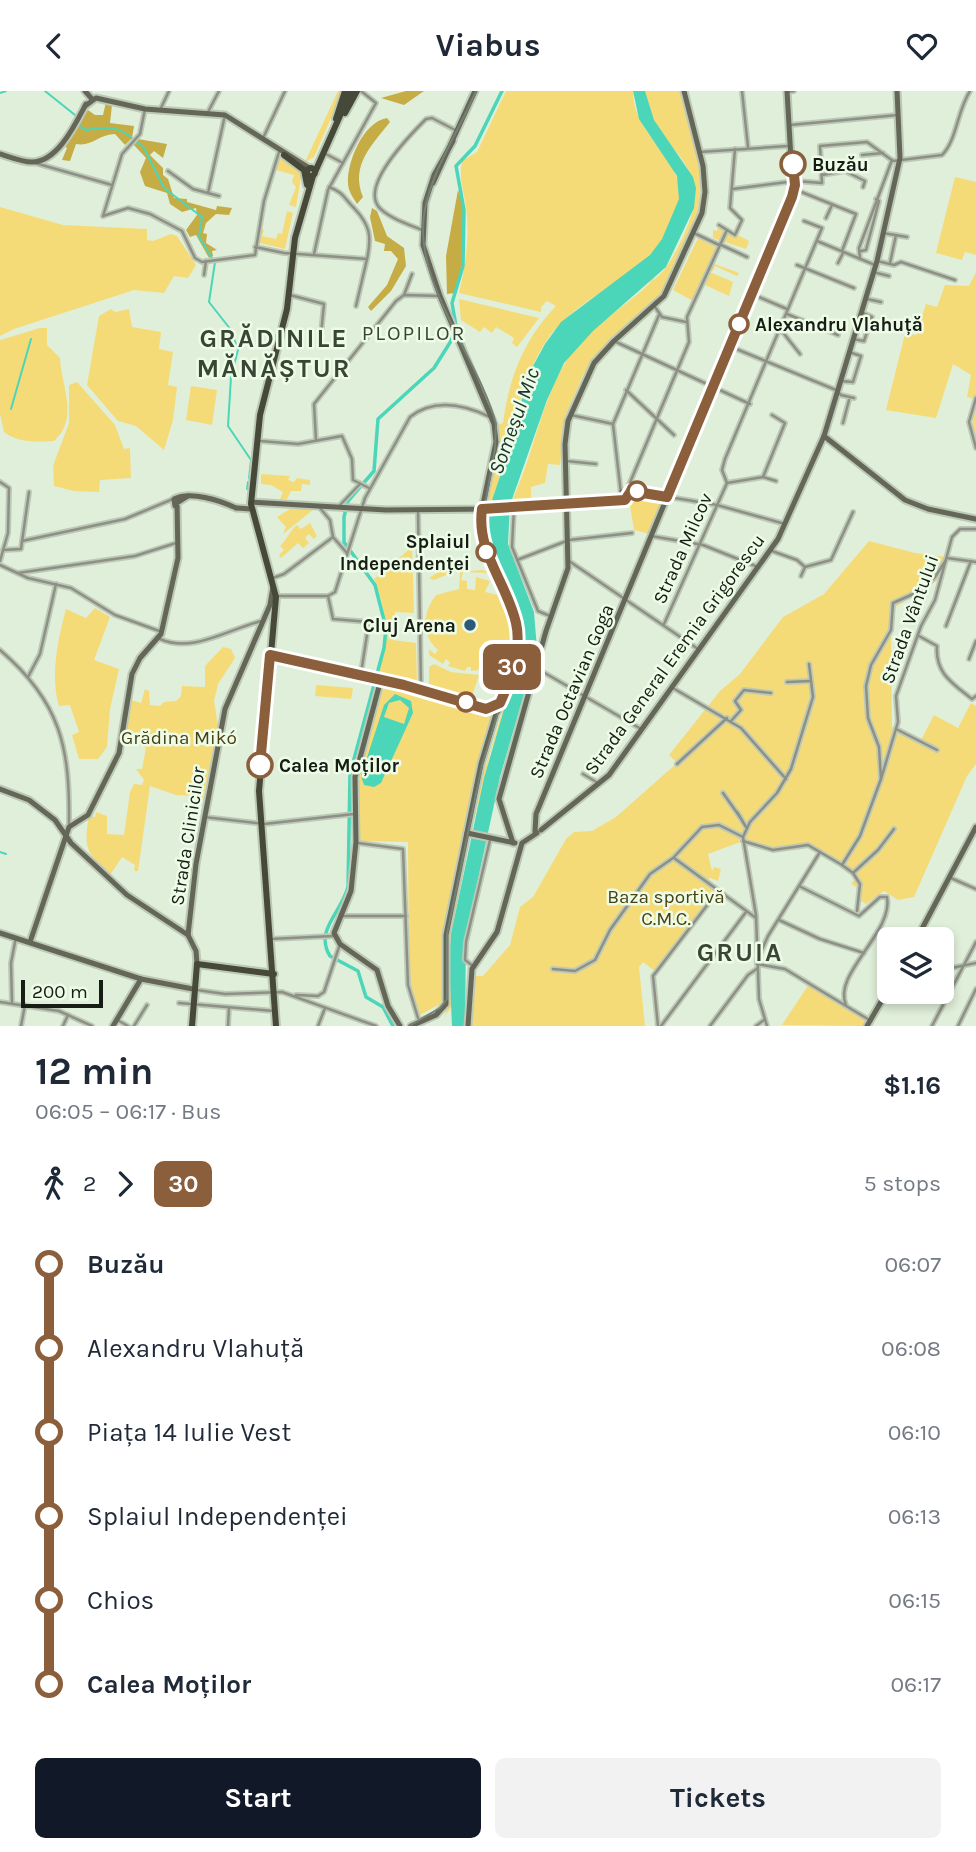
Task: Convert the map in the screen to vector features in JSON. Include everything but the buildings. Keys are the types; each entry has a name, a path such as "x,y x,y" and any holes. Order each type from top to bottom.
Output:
{"main road":[{"path":"334,129 345,91"},
{"path":"306,192 351,91"},
{"path":"334,129 359,91"},
{"path":"411,1026 437,1014 447,999 445,941 470,833 481,764 515,658 518,634 514,617 482,541 482,509 496,442 493,419 426,261 422,230 424,208 433,183 475,91"},
{"path":"513,842 499,799 569,561 565,437 570,415 589,372 614,341 655,307 668,290 694,233 705,192 699,152 684,91"},
{"name":"Strada Octavian Goga","path":"537,829 536,814 794,189 787,91"},
{"name":"Strada General Eremia Grigorescu","path":"522,843 537,829 601,784 670,686 772,551 824,436 876,263 900,158 897,91"},
{"path":"0,155 33,162 43,160 54,153 92,94 145,109 225,115 311,172"},
{"path":"16,158 40,158 62,141"},
{"path":"274,147 305,171 306,192"},
{"path":"281,154 311,172"},
{"path":"276,1026 274,974 260,824 260,769 276,597 251,507 256,441 290,295 293,253 311,172 322,155"},
{"path":"824,436 905,500 928,509 976,519"},
{"path":"177,520 174,499 188,496 220,501 236,508 342,506 418,510 513,508 567,503 635,491 667,497"},
{"path":"30,942 69,827 88,815 117,757 131,676 144,654 161,635 178,553 177,501 188,496"},
{"name":"Strada Clinicilor","path":"188,935 204,817 225,709 270,603 273,581"},
{"path":"270,655 421,689 486,709 497,709"},
{"path":"377,679 356,771 351,814 356,842 352,889 335,937 377,970 388,1006 400,1026"},
{"path":"0,789 33,803 58,822 66,838 127,895 188,935 196,951 197,964 191,988 192,1026"},
{"path":"923,927 976,827"},
{"path":"468,1026 474,966 497,932 522,843 470,833"},
{"path":"0,933 141,979 191,988"},
{"path":"197,964 274,974"},
{"path":"113,1026 141,979"},
{"path":"869,1023 880,1004"}],"street":[{"path":"160,110 169,91"},
{"path":"208,112 219,91"},
{"path":"262,139 285,91"},
{"path":"314,254 329,187 376,101 359,91"},
{"path":"742,91 748,147"},
{"path":"787,91 794,91"},
{"path":"892,160 944,153 953,134 960,107 970,91"},
{"path":"145,109 140,134 122,154 103,216 128,208 150,214 182,231 195,258 206,261 255,255 281,154"},
{"path":"208,193 225,115"},
{"path":"790,125 898,115"},
{"path":"422,230 382,211 375,195 395,151 429,118 457,131"},
{"path":"733,189 795,181 820,184 820,145 864,142 892,160"},
{"path":"699,152 791,145"},
{"path":"719,225 735,235 742,222 730,208 735,149"},
{"path":"47,166 54,153"},
{"path":"862,155 883,153"},
{"path":"322,155 343,163"},
{"path":"860,259 860,251 866,250 879,201 876,199 892,160"},
{"path":"33,162 112,185"},
{"path":"168,171 186,186 219,196"},
{"path":"822,175 845,171 865,181 863,187"},
{"path":"329,187 344,193 366,221 370,235 368,259 356,306"},
{"path":"794,189 857,215 838,263"},
{"path":"826,218 832,204"},
{"path":"804,221 822,228 817,241 860,259 876,263 901,262 955,280"},
{"path":"659,315 613,424 618,488 624,494 689,340 686,322 727,230"},
{"path":"694,233 747,257"},
{"path":"883,233 907,237"},
{"path":"890,264 896,235"},
{"name":"Strada Milcov","path":"663,625 727,483 723,467 817,241"},
{"path":"255,247 368,259"},
{"path":"204,275 206,261"},
{"path":"797,265 854,288"},
{"path":"873,272 889,276"},
{"path":"316,440 314,404 404,296 412,274"},
{"path":"752,294 838,335"},
{"path":"290,295 324,305 321,334"},
{"path":"404,296 440,296"},
{"path":"866,298 881,302"},
{"path":"655,307 659,315 686,322"},
{"path":"853,338 864,341 866,338 872,317 861,312"},
{"path":"781,330 800,354"},
{"path":"614,341 750,404"},
{"path":"729,346 838,391 841,395 854,398"},
{"path":"841,381 853,382 861,356 849,352"},
{"path":"626,390 674,435"},
{"path":"976,398 969,422 976,448"},
{"path":"843,423 849,400"},
{"path":"342,506 362,485 401,428 416,412 461,405 493,419"},
{"path":"570,415 613,424"},
{"path":"763,477 785,423 772,415"},
{"path":"256,441 298,444 343,437 362,485 361,509 336,590 328,596 276,597"},
{"path":"566,461 596,464"},
{"path":"727,483 763,477 776,481"},
{"path":"0,482 9,488 0,563 18,573 74,590 115,615 177,642 209,639 262,621"},
{"path":"0,539 4,547 19,551 29,492"},
{"path":"667,497 717,505 785,524"},
{"path":"22,541 125,519 174,499"},
{"path":"320,506 330,520 333,537 346,551"},
{"path":"513,508 511,539 516,560 538,611 551,616"},
{"path":"418,510 421,689"},
{"path":"805,567 831,560 853,512"},
{"name":"Strada Vântului","path":"842,865 857,841 881,779 896,729 895,699 935,600 954,532 976,529"},
{"path":"516,560 569,540 632,533"},
{"path":"651,536 699,544 760,568"},
{"path":"273,581 333,537"},
{"path":"18,573 135,556 178,542"},
{"path":"772,551 797,560 805,567"},
{"path":"881,779 880,747 865,704 869,672 891,630 893,603 920,591 935,577 946,559 976,562"},
{"path":"569,561 698,649"},
{"path":"946,626 971,561"},
{"path":"801,576 805,567"},
{"path":"27,679 40,654 55,584"},
{"path":"328,596 333,619 365,620 369,624 361,675"},
{"path":"919,636 936,645 937,667 975,698"},
{"path":"969,659 976,641"},
{"path":"0,650 27,679 54,717 65,746 69,827"},
{"path":"0,661 6,655"},
{"path":"767,1026 759,999 756,918 743,839 746,828 786,779 813,697 809,664"},
{"path":"538,669 641,729"},
{"path":"788,682 811,681"},
{"path":"670,686 731,721 786,779"},
{"path":"731,721 741,710 735,701 744,690 771,693"},
{"path":"677,764 727,718"},
{"path":"896,729 937,750"},
{"path":"583,774 601,784"},
{"path":"723,793 740,817"},
{"path":"737,812 746,828"},
{"path":"204,817 260,824 351,814"},
{"path":"553,969 571,971 594,960 610,930 650,874 673,857 698,830 708,824 723,826 743,839 773,850 808,845 842,865 853,873 860,884 856,912"},
{"path":"853,873 878,850 894,829"},
{"path":"474,966 465,960 466,942 489,837"},
{"path":"356,842 403,849 408,985 418,1019"},
{"path":"709,1026 758,964 778,920 820,852"},
{"path":"673,857 756,918"},
{"path":"951,877 976,889"},
{"path":"799,886 861,915 880,897 887,897 888,905 879,927 838,999"},
{"path":"659,1026 653,977 718,891"},
{"path":"659,1026 746,912"},
{"path":"342,916 406,916"},
{"path":"778,920 820,939 864,953"},
{"path":"270,939 325,934 335,937"},
{"path":"12,1003 11,963 16,937"},
{"path":"932,1026 976,942"},
{"path":"191,988 225,994 275,992 321,995 329,984 341,944"},
{"path":"954,967 976,963"},
{"path":"758,964 785,969 838,999 869,1023"},
{"path":"845,988 846,1005"},
{"path":"958,1026 976,989"},
{"path":"289,994 367,1025 376,1026"},
{"path":"0,1002 68,1015 92,1026"},
{"path":"179,1003 276,1011"},
{"path":"21,1026 25,1005"},
{"path":"134,1026 148,1005"},
{"path":"228,1026 229,1008"},
{"path":"318,1026 325,1009"},
{"path":"63,1026 68,1015"},
{"path":"755,1026 765,1019"},
{"path":"117,1020 128,1026"}],"green space":[{"path":"338,91 343,91 314,157 305,162"},
{"path":"506,91 633,91 640,120 674,170 680,196 674,221 645,260 565,319 549,337 521,398 490,506 486,499 498,446 497,425 503,423 509,390 520,360 535,332 556,306 547,301 541,307 541,312 459,293 465,265 467,235 462,161 477,152"},
{"path":"645,91 682,91 702,175 697,218 661,296 607,343 583,375 565,417 560,465 548,464 545,483 531,487 531,498 514,501 510,505 525,470 549,397 565,363 594,329 652,281 647,283 663,261 653,280 662,272 683,237 693,210 694,190 690,173 650,113"},
{"path":"280,157 302,171 296,207 289,205 296,187 292,182 294,175 276,170"},
{"path":"955,177 976,182 976,255 965,252 962,260 936,253"},
{"path":"0,207 63,225 147,229 147,240 153,241 171,234 177,236 196,265 188,278 174,276 164,293 134,290 0,336"},
{"path":"287,211 293,213 285,249 256,242 258,228 264,230 262,236 276,239 278,233 282,234"},
{"path":"719,225 749,241 746,249 713,238 713,230 717,231"},
{"path":"698,238 718,248 712,263 739,273 737,276 715,266 713,271 709,270 693,301 673,290"},
{"path":"710,272 733,282 729,296 705,285"},
{"path":"976,272 976,442 972,427 975,399 967,397 971,375 953,364 936,418 886,410 905,334 916,335 926,304 937,307 945,285 969,286"},
{"path":"459,299 539,318 517,347 512,343 514,338 496,327 492,333 484,327 480,332 461,320"},
{"path":"111,309 115,312 129,309 132,327 161,332 159,349 173,352 168,385 177,387 173,420 164,450 136,426 118,421 87,385 99,316"},
{"path":"47,328 47,345 60,358 68,412 62,432 54,441 41,442 9,436 4,432 0,414 0,340"},
{"path":"77,382 115,425 124,449 130,448 131,478 100,480 99,492 74,491 54,486 53,466 69,423 69,385"},
{"path":"191,386 217,390 212,425 186,420"},
{"path":"261,474 290,476 288,480 294,482 297,478 310,480 310,485 302,484 301,491 291,491 287,499 280,499 283,492 271,485 261,484"},
{"path":"631,495 662,500 649,534 634,530 629,500"},
{"path":"290,509 314,509 283,534 286,527 277,517"},
{"path":"488,514 496,559 520,616 524,641 512,685 512,704 502,719 490,754 474,828 482,777 517,665 522,638 519,619 488,541"},
{"path":"310,523 317,536 314,539 309,534 305,538 309,543 303,548 298,543 281,558 279,555 284,550 280,546 292,530 297,525 301,529"},
{"name":"Baza sportivă C.M.C.","path":"869,541 915,553 946,557 938,580 894,608 891,613 892,727 919,744 934,715 958,728 971,703 976,706 976,764 967,776 914,897 898,900 884,891 866,904 858,899 860,884 856,887 851,884 855,879 853,873 809,845 778,849 743,841 708,854 712,871 714,867 721,869 718,881 710,878 706,881 718,891 656,972 643,962 639,967 645,1026 470,1026 475,976 483,976 510,945 520,907 533,897 566,839 574,832 592,831 616,817 677,763 669,755 720,691 740,674 783,617 824,594"},
{"path":"412,547 414,613 395,612 393,640 416,643 417,684 378,676 384,651 385,627 382,604 374,579"},
{"path":"467,562 463,568 434,580 429,578 440,571 431,569 431,563"},
{"name":"Cluj Arena","path":"482,570 490,572 495,580 490,573 463,572 461,580 467,581 467,589 475,590 476,577 490,581 485,592 498,595 514,627 514,634 506,653 509,656 500,663 501,667 471,671 471,667 467,667 465,671 448,666 450,662 446,659 443,664 429,655 429,649 435,654 438,650 428,636 426,615 436,595 459,589 460,572"},
{"path":"95,608 110,617 94,660 119,669 110,709 107,747 98,759 79,759 72,735 79,732 70,705 59,706 56,694 56,657 66,609 86,618"},
{"name":"Grădina Mikó","path":"223,647 231,649 235,658 218,684 214,701 218,725 203,800 199,796 176,795 150,786 138,871 134,871 135,865 122,857 110,875 89,850 87,827 89,816 95,817 96,812 107,816 107,834 124,835 130,792 134,784 142,785 144,780 136,769 142,769 146,748 126,738 131,700 141,703 145,689 149,691 150,705 160,706 164,702 176,701 181,696 182,686 205,687 205,666"},
{"path":"434,664 451,672 479,675 470,702 429,689 429,667"},
{"path":"389,683 480,708 494,716 445,930 445,997 440,1004 420,1015 409,985 408,842 359,841 357,821 359,783 370,729 381,691"},
{"path":"316,685 353,688 351,699 315,696"},
{"path":"470,838 450,942 451,1008 444,1017 450,1001 448,941"},
{"path":"809,984 866,1020 864,1026 782,1025"}],"shaded area":[{"path":"406,91 424,91 404,105 381,98"},
{"path":"106,102 112,105 110,123 134,126 132,138 125,145 115,134 87,144 76,144 70,161 62,160 67,148 64,146 88,110 95,115 103,115"},
{"path":"387,118 390,122 370,147 361,165 359,175 363,197 357,204 348,183 350,165 364,135 378,121"},
{"path":"138,139 167,144 163,158 154,151 150,155 163,168 163,175 168,179 174,198 187,199 187,202 216,210 217,206 232,208 229,215 216,214 206,223 203,233 207,234 206,243 217,250 212,251 213,256 209,258 196,235 190,237 186,230 197,215 196,208 182,212 170,204 167,193 145,186 140,172 146,158 133,144"},
{"path":"458,190 464,214 464,256 455,293 447,294 446,256"},
{"path":"372,208 377,211 387,236 404,248 406,266 391,291 371,311 368,307 387,285 398,259 391,251 384,251 385,244 375,241 370,217"}],"water":[{"path":"633,91 645,91 654,120 693,177 696,188 694,208 666,267 593,331 564,363 547,400 510,505 508,544 534,612 537,649 500,777 466,935 465,1026 452,1026 449,961 451,934 484,778 524,641 520,617 490,544 488,525 491,503 512,441 527,377 545,344 561,322 650,255 662,239 679,199 677,176 639,119"},
{"path":"395,694 411,701 413,713 381,783 374,787 364,785 361,776 384,705","holes":["400,700 409,708 404,724 384,717 389,703"]}],"waterway":[{"path":"0,93 6,91"},
{"path":"45,91 75,115"},
{"path":"393,1026 383,1007 366,997 358,971 330,956 325,938 348,887 350,774 384,648 386,628 375,585 344,542 344,517 348,501 374,471 378,419 434,368 451,341 456,326 452,303 463,266 464,210 456,166 475,146 502,91"},
{"path":"78,126 87,130 117,129 133,139"},
{"path":"136,141 144,148 164,188 202,217 199,237 212,258"},
{"path":"215,262 209,302 231,330 238,350 232,373"},
{"path":"11,409 31,339"},
{"path":"231,377 228,426 251,460 249,478"},
{"path":"247,489 248,482"},
{"path":"0,852 6,854"}],"tram line":[{"path":"409,1026 440,1008 447,999 447,934 482,765 517,651 517,621 486,551 481,527 495,449 496,424 476,373 436,290 427,263 423,235 425,209 434,179 476,91"}],"bus line":[{"name":"30","path":"260,765 270,655 404,685 486,709 500,703 515,658 518,634 511,607 482,541 482,509 621,498 625,500 631,491 667,497 792,197 795,185 793,164"}],"place":[{"name":"Buzău","path":"793,164"},
{"name":"Alexandru Vlahuță","path":"739,324"},
{"name":"Splaiul Independenței","path":"486,552"},
{"name":"Cluj Arena","path":"470,625"},
{"name":"Calea Moților","path":"260,765"}],"district":[{"name":"PLOPILOR","path":"414,333"},
{"name":"GRĂDINILE MĂNĂȘTUR","path":"274,352"},
{"name":"GRUIA","path":"740,952"}],"water label":[{"name":"Someșul Mic","path":"514,421"}]}
